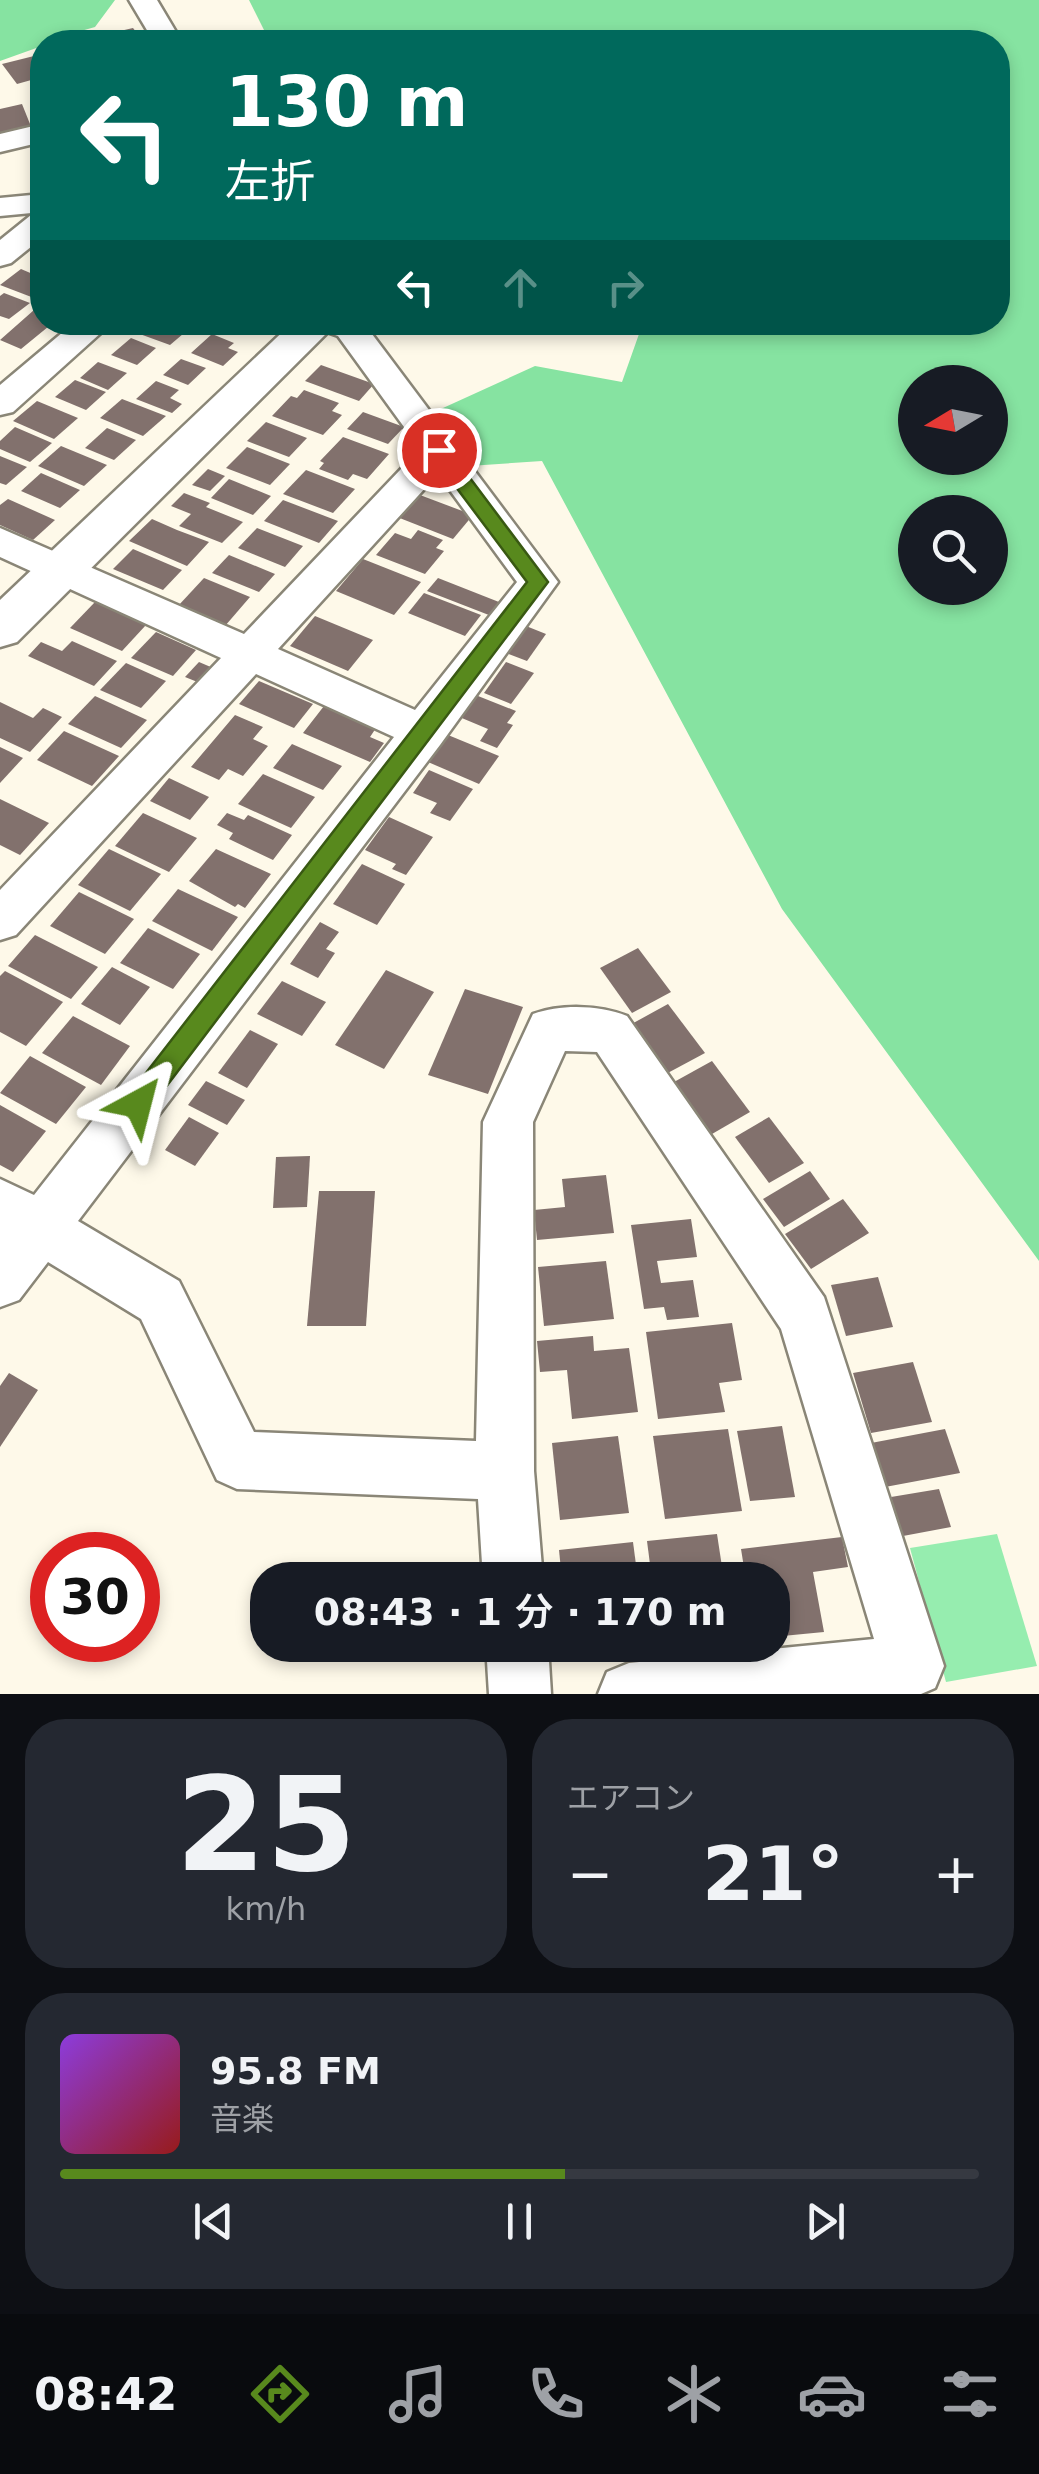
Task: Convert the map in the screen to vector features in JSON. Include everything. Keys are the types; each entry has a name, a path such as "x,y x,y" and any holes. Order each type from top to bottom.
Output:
{"street":[{"path":"143,0 161,30"},
{"path":"0,144 30,136"},
{"path":"0,206 30,204"},
{"path":"0,256 30,232"},
{"path":"0,404 81,335"},
{"path":"0,629 305,335"},
{"path":"0,1281 21,1215 425,733 538,582 354,335"},
{"path":"0,921 439,450"},
{"path":"0,540 425,733"},
{"path":"512,1562 506,1471 508,1122 550,1029 610,1031 805,1316 913,1666 628,1694"},
{"path":"21,1215 160,1300 238,1460 506,1471"},
{"path":"518,1662 520,1694"}],"green space":[{"path":"0,0 115,0 95,27 30,30 30,50 0,61"},
{"path":"249,0 1039,0 1039,1261 782,909 542,461 469,466 432,413 535,366 622,382 639,335 1010,335 1010,30 264,30"},
{"path":"997,1534 1037,1666 946,1682 910,1548"}],"building":[{"path":"30,57 30,80 17,84 2,64"},
{"path":"22,104 30,129 0,135 0,109"},
{"path":"21,269 30,273 30,296 0,285"},
{"path":"4,293 30,303 9,319 0,316 0,296"},
{"path":"30,314 30,335 38,335 21,349 0,340"},
{"path":"142,335 182,335 170,345"},
{"path":"211,335 234,343 228,348 238,352 223,366 191,353"},
{"path":"131,338 156,348 137,365 111,355"},
{"path":"181,359 206,368 188,385 163,375"},
{"path":"98,362 127,373 108,390 80,378"},
{"path":"321,365 374,384 359,401 305,381"},
{"path":"75,380 106,392 86,410 55,397"},
{"path":"156,381 179,390 170,398 182,404 172,413 136,399"},
{"path":"304,390 339,403 332,411 342,415 323,435 272,416 291,396 297,398"},
{"path":"122,399 166,416 143,436 100,418"},
{"path":"37,401 78,418 54,439 13,421"},
{"path":"363,412 404,427 388,444 347,429"},
{"path":"266,422 307,438 289,457 247,441"},
{"path":"15,427 52,443 30,462 0,449 0,441"},
{"path":"107,428 136,440 114,460 85,448"},
{"path":"343,437 389,454 367,479 353,474 348,480 319,469 324,463 320,461"},
{"path":"61,446 107,465 84,486 38,466"},
{"path":"247,447 290,464 270,485 226,468"},
{"path":"0,456 27,467 6,485 0,483"},
{"path":"208,469 225,476 210,491 192,485"},
{"path":"306,470 355,489 333,513 283,494"},
{"path":"41,473 80,490 60,508 21,491"},
{"path":"229,479 271,496 253,515 211,498"},
{"path":"412,492 473,515 453,539 392,515"},
{"path":"184,493 243,522 222,543 179,526 191,514 171,506"},
{"path":"8,499 55,520 33,540 0,525 0,505"},
{"path":"283,500 338,521 319,543 264,521"},
{"path":"152,519 209,542 187,566 129,541"},
{"path":"257,528 303,546 285,567 238,548"},
{"path":"418,530 443,540 436,548 444,551 425,574 376,555 395,533 411,539"},
{"path":"133,549 182,570 163,590 113,569"},
{"path":"229,555 275,574 259,592 212,573"},
{"path":"363,559 421,582 394,615 336,591"},
{"path":"204,578 250,597 225,626 178,606"},
{"path":"438,578 504,604 494,617 427,591"},
{"path":"424,593 481,615 465,636 408,613"},
{"path":"95,602 146,625 122,651 70,628"},
{"path":"315,616 373,640 348,671 290,646"},
{"path":"526,626 546,634 527,661 506,653"},
{"path":"156,632 196,650 173,676 131,658"},
{"path":"72,641 117,661 94,686 28,656 41,642 62,651"},
{"path":"199,662 213,668 200,683 185,677"},
{"path":"506,662 534,673 511,704 484,693"},
{"path":"126,663 166,681 141,708 100,690"},
{"path":"259,681 313,704 294,728 239,704"},
{"path":"473,694 516,711 507,723 513,725 497,748 480,741 488,729 457,716"},
{"path":"95,696 147,720 121,748 68,724"},
{"path":"0,702 33,718 43,708 62,717 30,752 0,738"},
{"path":"324,706 376,728 370,737 384,743 370,762 303,733"},
{"path":"235,715 263,727 253,739 268,746 243,776 228,769 219,780 191,767"},
{"path":"64,731 119,756 92,786 37,760"},
{"path":"448,735 499,756 479,784 428,762"},
{"path":"292,744 342,766 323,790 273,768"},
{"path":"0,747 23,758 0,783"},
{"path":"429,770 473,789 450,821 430,813 437,803 413,793"},
{"path":"263,774 315,797 291,828 238,804"},
{"path":"169,778 209,797 190,820 150,801"},
{"path":"0,799 49,823 20,855 0,845"},
{"path":"143,813 197,838 169,872 115,846"},
{"path":"227,813 244,820 248,815 292,835 273,860 229,839 233,833 217,825"},
{"path":"389,817 433,837 406,875 392,869 396,864 365,850"},
{"path":"109,849 161,874 130,911 78,885"},
{"path":"216,849 271,874 245,908 238,904 235,907 189,881"},
{"path":"362,864 405,884 377,925 333,904"},
{"path":"178,889 238,917 212,951 152,921"},
{"path":"79,892 134,919 105,954 50,926"},
{"path":"320,922 339,932 326,949 335,953 318,978 290,964"},
{"path":"148,928 200,954 173,989 120,963"},
{"path":"35,935 98,967 71,999 8,966"},
{"path":"638,948 671,992 632,1013 600,968"},
{"path":"112,967 150,987 120,1025 81,1004"},
{"path":"386,970 434,992 384,1069 335,1045"},
{"path":"5,971 63,1002 26,1046 0,1032 0,976"},
{"path":"282,981 326,1002 302,1036 257,1014"},
{"path":"465,989 523,1007 488,1094 428,1075"},
{"path":"668,1004 705,1053 664,1075 628,1026"},
{"path":"73,1016 130,1046 101,1085 42,1053"},
{"path":"250,1030 278,1044 247,1088 218,1073"},
{"path":"30,1056 86,1087 56,1124 0,1093"},
{"path":"712,1061 750,1112 712,1134 674,1082"},
{"path":"206,1081 245,1100 227,1125 188,1105"},
{"path":"0,1105 46,1131 13,1172 0,1165"},
{"path":"189,1117 219,1133 195,1166 165,1150"},
{"path":"769,1117 804,1163 769,1183 735,1137"},
{"path":"310,1156 307,1207 273,1208 276,1157"},
{"path":"810,1171 830,1199 784,1227 763,1199"},
{"path":"606,1175 614,1233 537,1240 534,1210 565,1207 562,1179"},
{"path":"319,1191 375,1191 366,1326 307,1326"},
{"path":"843,1199 869,1233 811,1269 785,1234"},
{"path":"691,1219 697,1257 657,1261 661,1283 693,1280 699,1317 667,1320 664,1307 644,1309 631,1225"},
{"path":"606,1261 614,1319 544,1326 538,1267"},
{"path":"878,1277 893,1327 846,1336 831,1285"},
{"path":"732,1323 742,1380 719,1383 725,1412 658,1419 646,1332"},
{"path":"593,1336 594,1351 629,1348 638,1412 572,1419 567,1370 540,1372 537,1341"},
{"path":"913,1362 932,1422 871,1433 853,1373"},
{"path":"9,1373 38,1390 0,1447 0,1386"},
{"path":"782,1426 795,1497 750,1501 737,1431"},
{"path":"728,1429 742,1511 665,1519 653,1436"},
{"path":"945,1429 960,1473 885,1487 871,1443"},
{"path":"618,1436 629,1513 560,1520 552,1443"},
{"path":"939,1489 951,1527 903,1536 891,1497"},
{"path":"717,1534 721,1562 650,1562 647,1541"},
{"path":"842,1537 848,1567 813,1572 824,1632 790,1635 790,1562 743,1562 741,1549"},
{"path":"633,1542 636,1562 560,1562 559,1550"}],"route":[{"path":"138,1104 538,582 439,450"}]}
